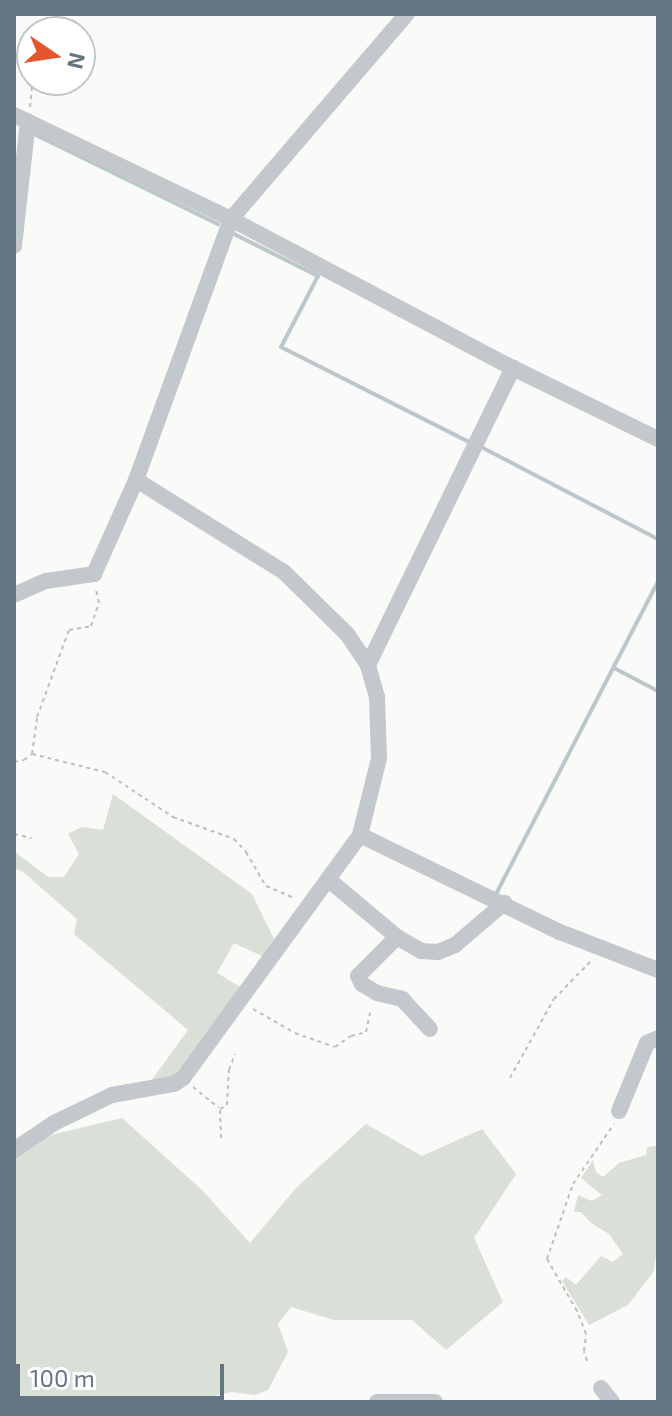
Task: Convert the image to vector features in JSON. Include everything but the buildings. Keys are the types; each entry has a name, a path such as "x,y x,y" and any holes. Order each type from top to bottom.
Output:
{"street":[{"path":"14,595 46,581 94,574 136,480 231,219 407,14"},
{"path":"14,246 21,119 231,219 513,368 658,439"},
{"path":"368,665 513,368"},
{"path":"14,1150 54,1123 112,1095 174,1084 183,1078 360,835 379,758 377,697 368,665 348,635 284,572 136,480"},
{"path":"360,835 597,949 658,970"},
{"path":"329,880 397,937 421,951 438,952 455,945 504,903"},
{"path":"397,937 358,976 362,984 377,993 402,999 430,1029"},
{"path":"619,1111 647,1043 658,1040"},
{"path":"601,1388 612,1402"},
{"path":"377,1402 435,1402"}],"path":[{"path":"21,119 28,96"},
{"path":"14,762 32,754 37,717 69,630 91,626 99,603 94,574"},
{"path":"32,754 105,772 173,817 234,839 266,886 307,904"},
{"path":"14,834 32,838"},
{"path":"510,1078 554,999 590,963 597,949"},
{"path":"239,1001 295,1033 335,1047 351,1036 366,1032 377,993"},
{"path":"220,1109 227,1105 229,1070 235,1054"},
{"path":"183,1078 220,1109 221,1138"},
{"path":"587,1361 584,1351 586,1334 577,1311 547,1259 573,1184 616,1121 619,1111"}],"shaded area":[{"path":"113,794 252,894 274,939 264,957 234,943 217,973 242,988 174,1076 151,1081 188,1030 74,934 77,919 22,871 14,869 14,851 48,877 64,877 79,854 68,834 82,827 103,830"},
{"path":"122,1118 202,1190 250,1243 296,1188 366,1124 422,1156 482,1129 516,1174 474,1238 503,1302 446,1350 412,1320 334,1320 291,1307 278,1324 288,1352 268,1390 255,1395 231,1392 189,1402 14,1402 14,1156 38,1138"},
{"path":"656,1146 658,1238 654,1271 628,1305 589,1325 562,1281 566,1277 576,1285 601,1256 613,1262 623,1254 609,1234 591,1223 581,1212 574,1212 578,1195 592,1201 602,1195 581,1178 593,1160 596,1172 603,1177 619,1163 646,1155 647,1147"}],"waterway":[{"path":"34,134 218,224"},
{"path":"232,233 318,276 281,347 469,442"},
{"path":"483,448 658,539"},
{"path":"496,894 658,581"},
{"path":"614,668 658,691"}]}
